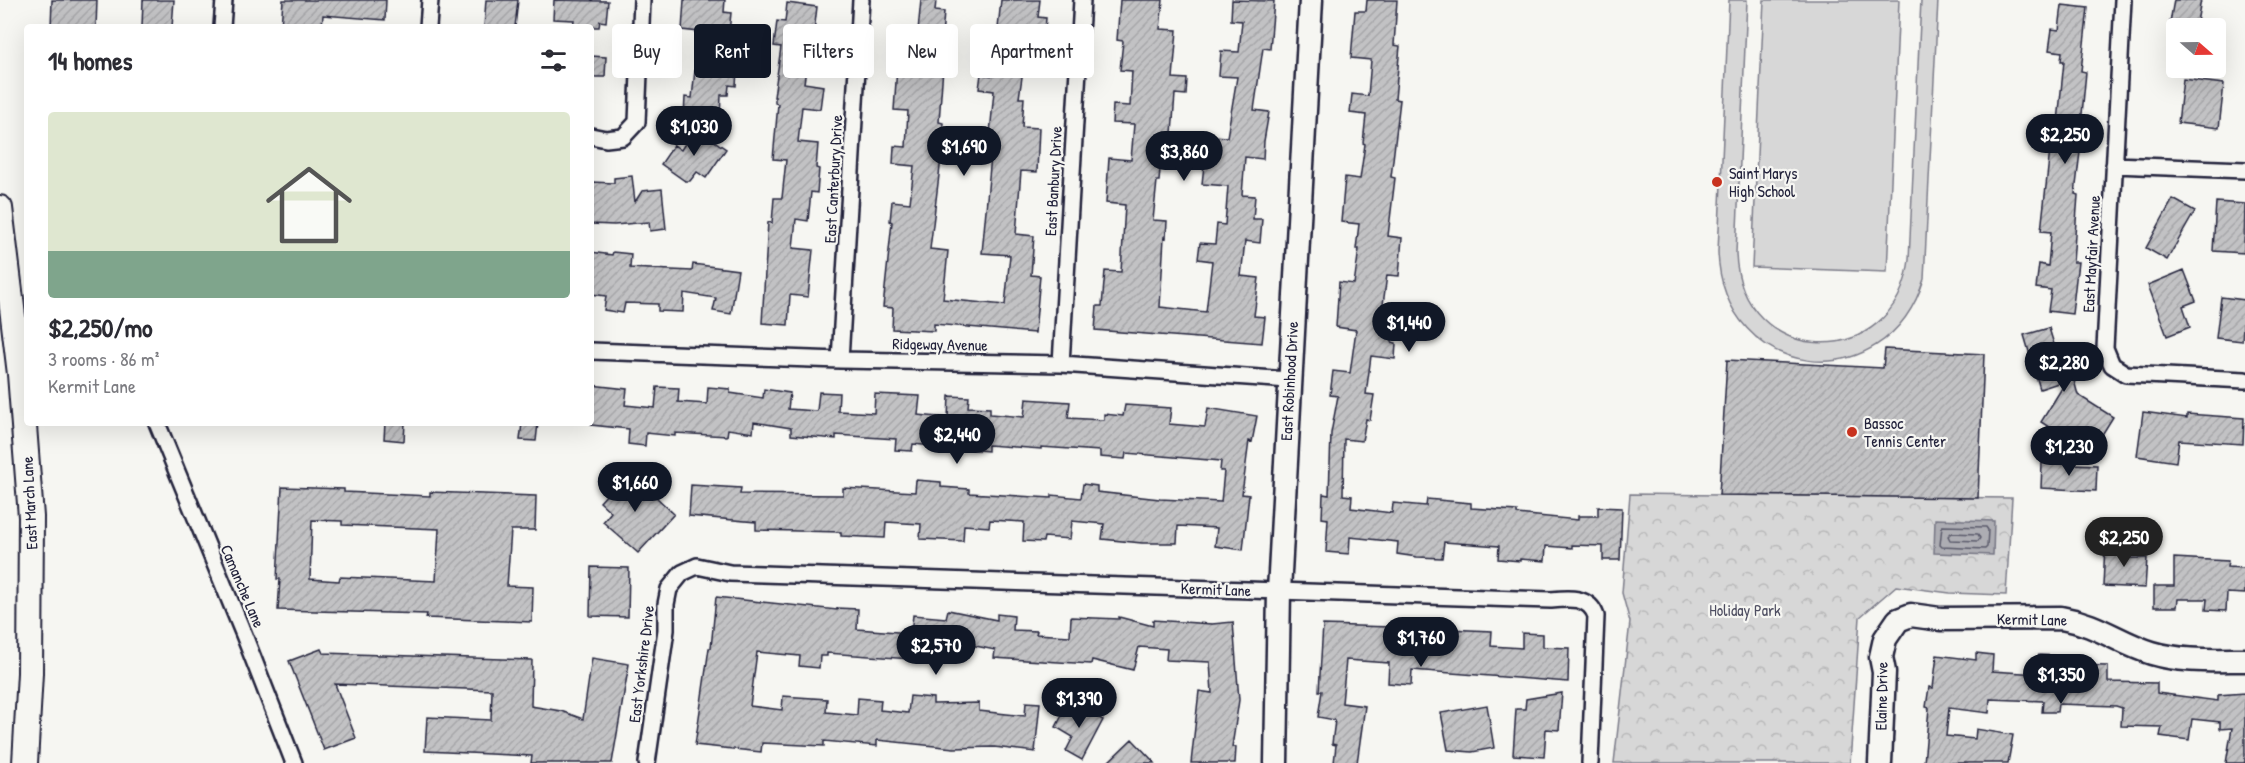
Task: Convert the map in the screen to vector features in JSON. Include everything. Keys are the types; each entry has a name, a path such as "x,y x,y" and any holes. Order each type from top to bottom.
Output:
{"main road":[{"name":"East March Lane","path":"0,208 20,374 31,517 30,673 25,763"}],"street":[{"path":"222,24 224,0"},
{"path":"428,24 430,0"},
{"path":"594,137 606,139 623,138 637,122 642,0"},
{"name":"East Canterbury Drive","path":"840,360 861,0"},
{"name":"East Banbury Drive","path":"1061,364 1082,0"},
{"name":"East Robinhood Drive","path":"1276,763 1279,591 1311,0"},
{"name":"East Mayfair Avenue","path":"2123,0 2105,348 2112,365 2126,374 2245,380"},
{"path":"2114,165 2245,170"},
{"name":"Ridgeway Avenue","path":"594,351 840,360 1061,364 1289,380"},
{"name":"Camanche Lane","path":"158,426 294,763"},
{"name":"Kermit Lane","path":"682,573 697,566 730,573 1551,600 1579,599 1593,608 1596,616 1590,763"},
{"name":"East Yorkshire Drive","path":"646,763 666,630 666,604 669,589 682,573"},
{"name":"Kermit Lane","path":"1889,630 1898,620 1911,615 1940,619 2061,618 2090,625 2132,645 2175,658 2245,660"},
{"name":"Elaine Drive","path":"1880,763 1884,672 1881,657 1889,630"}],"green space":[{"path":"1729,0 1747,0 1736,253 1744,291 1763,319 1789,336 1819,343 1849,339 1877,324 1898,297 1909,260 1921,0 1938,0 1924,279 1904,318 1876,345 1843,359 1809,360 1775,350 1747,328 1727,296 1718,252"},
{"path":"1764,0 1899,0 1887,272 1752,267"},
{"name":"Holiday Park","path":"1630,494 2012,498 2006,595 1950,593 1896,586 1860,617 1850,763 1614,763 1630,622 1622,593"}],"water":[{"path":"1935,519 1994,521 1993,555 1934,553"}],"building":[{"path":"52,0 97,0 96,24 51,24"},
{"path":"143,0 174,0 172,24 142,24"},
{"path":"283,0 386,0 385,20 323,15 322,24 281,24"},
{"path":"486,0 518,0 515,24 484,24"},
{"path":"554,0 608,1 606,22 600,21 599,27 594,27 594,24 573,24 574,20 553,19"},
{"path":"684,0 725,0 724,12 731,13 730,24 694,24 694,31 682,30"},
{"path":"921,0 936,0 935,11 944,12 943,24 919,24"},
{"path":"1001,0 1040,0 1038,17 1046,18 1045,24 998,24"},
{"path":"1120,0 1163,0 1160,29 1177,30 1173,78 1187,79 1186,95 1175,94 1172,133 1176,134 1174,149 1162,148 1159,181 1157,181 1153,220 1167,221 1160,307 1206,312 1212,261 1198,259 1200,243 1215,244 1217,224 1225,225 1228,186 1202,184 1204,165 1211,166 1214,136 1227,137 1237,77 1219,76 1221,51 1239,52 1242,21 1231,20 1232,0 1274,1 1270,49 1263,48 1254,110 1269,112 1263,159 1245,157 1242,195 1255,196 1253,219 1262,219 1260,243 1245,241 1241,276 1259,278 1254,316 1265,317 1262,343 1095,330 1097,306 1102,306 1105,271 1121,272 1125,205 1106,203 1109,158 1131,160 1134,124 1112,123 1113,105 1130,106 1132,71 1120,70 1123,41 1117,40"},
{"path":"1367,0 1397,0 1394,45 1400,46 1395,99 1400,100 1391,177 1395,178 1388,236 1402,238 1399,276 1387,275 1382,312 1395,315 1392,342 1396,343 1395,359 1371,356 1366,394 1374,395 1370,420 1366,419 1362,441 1344,439 1343,495 1352,496 1351,508 1392,513 1393,503 1426,506 1427,499 1471,503 1471,508 1517,511 1517,514 1578,520 1578,516 1598,516 1598,507 1622,508 1620,560 1603,560 1603,546 1572,545 1572,548 1546,546 1545,561 1520,559 1520,561 1498,559 1499,546 1444,542 1442,558 1417,557 1397,554 1398,542 1350,537 1349,554 1326,552 1328,519 1322,518 1323,494 1329,495 1331,433 1338,396 1330,395 1333,371 1350,373 1356,330 1336,327 1339,282 1354,284 1359,249 1356,249 1359,224 1341,222 1345,177 1360,179 1365,144 1363,143 1366,115 1350,113 1352,94 1368,96 1371,60 1351,58 1355,11 1366,11"},
{"path":"2174,0 2201,0 2198,18 2171,18"},
{"path":"787,3 817,7 815,24 783,24 783,78 805,78 804,83 823,86 820,109 802,107 798,142 818,144 816,168 819,169 817,193 811,192 808,221 796,219 793,248 813,250 808,297 790,295 788,325 762,323 768,222 772,223 774,198 782,198 786,160 773,159 778,104 775,103 774,97 781,47 774,46 777,21 785,22"},
{"path":"2062,5 2088,8 2081,71 2086,72 2075,194 2078,195 2073,262 2078,262 2072,314 2048,311 2051,290 2036,288 2039,264 2048,266 2051,232 2041,231 2052,132 2057,132 2064,61 2061,61 2062,52 2049,50 2052,29 2059,30"},
{"path":"594,56 606,57 605,77 594,77"},
{"path":"694,78 736,78 736,86 729,85 728,95 721,95 720,118 684,116 685,97 692,98"},
{"path":"896,78 942,78 939,122 943,123 940,167 930,249 948,251 943,299 1005,305 1010,255 982,253 992,145 989,144 994,91 979,89 980,78 1022,78 1019,98 1024,98 1022,127 1039,128 1037,172 1021,171 1016,234 1034,236 1031,275 1040,276 1035,333 934,324 934,331 892,329 893,308 883,307 892,201 910,203 914,166 893,164 894,146 906,147 908,111 894,110"},
{"path":"2183,79 2224,84 2219,128 2178,123"},
{"path":"695,128 726,149 706,178 697,172 690,181 685,181 661,164 674,145 681,150"},
{"path":"632,176 635,202 642,191 662,189 666,229 650,231 649,222 594,224 594,182 614,183 614,178"},
{"path":"2173,199 2195,211 2167,260 2146,248"},
{"path":"2216,202 2245,204 2244,253 2213,251"},
{"path":"594,252 612,255 613,252 631,254 630,268 692,271 693,264 738,270 731,314 713,311 716,298 684,293 683,312 658,311 658,304 625,303 623,313 604,310 606,296 594,294"},
{"path":"2184,270 2196,301 2183,306 2190,327 2167,336 2148,285"},
{"path":"2221,297 2245,300 2242,341 2216,338"},
{"path":"2049,328 2060,364 2069,362 2078,395 2113,417 2095,446 2068,429 2063,436 2041,422 2067,380 2040,389 2024,335"},
{"name":"Bassoc Tennis Center","path":"1885,349 1984,354 1978,498 1719,495 1727,360 1883,368"},
{"path":"594,385 627,389 625,405 655,408 657,387 679,388 678,402 707,404 708,387 730,389 730,393 763,398 764,389 790,393 788,409 817,411 819,392 839,393 838,411 874,413 875,394 920,396 918,415 948,418 949,396 969,397 968,407 990,408 990,414 1024,417 1026,399 1070,402 1068,418 1104,420 1104,414 1123,416 1125,405 1171,408 1169,424 1205,427 1208,408 1257,416 1252,442 1249,441 1242,494 1249,495 1243,550 1215,546 1217,528 1178,526 1177,543 1142,543 1102,539 1104,524 1072,521 1070,539 1044,537 1043,542 1023,541 1024,522 990,520 989,527 964,525 963,541 920,539 921,524 886,522 885,538 841,536 841,532 756,530 756,522 689,516 691,485 741,488 740,494 843,495 843,488 915,492 916,480 941,482 941,487 969,489 969,493 1081,498 1083,484 1097,486 1097,492 1160,499 1221,502 1224,471 1220,471 1221,461 1126,453 1125,459 1100,457 1100,451 988,445 988,451 913,444 912,451 895,450 896,439 836,435 836,439 791,435 791,428 754,422 753,433 728,429 727,436 675,433 675,436 646,433 645,446 628,444 629,429 594,425"},
{"path":"2143,412 2187,418 2187,414 2244,418 2243,444 2179,440 2176,462 2137,456"},
{"path":"385,426 405,426 404,441 384,439"},
{"path":"522,426 538,426 536,441 520,440"},
{"path":"2042,463 2097,465 2096,491 2041,488"},
{"path":"635,477 674,514 638,553 603,522 611,512 600,502 620,480 626,486"},
{"path":"282,487 430,496 430,492 536,496 535,530 511,530 507,586 533,587 532,622 426,618 427,614 278,610 280,579 277,579","holes":["312,520 342,521 342,525 439,529 436,581 340,577 339,581 310,579"]},
{"path":"2105,545 2131,547 2130,558 2147,558 2145,588 2103,586"},
{"path":"2174,558 2228,561 2227,567 2245,568 2245,594 2227,593 2226,611 2206,610 2207,599 2178,599 2177,607 2154,607 2154,586 2174,586"},
{"path":"591,567 629,568 628,617 590,616"},
{"path":"716,597 837,610 837,608 858,609 857,629 911,633 913,615 946,618 948,610 997,620 997,614 1014,616 1013,630 1070,636 1071,617 1119,619 1119,617 1153,626 1153,620 1212,624 1233,622 1239,700 1232,747 1236,747 1235,763 1191,763 1199,691 1212,693 1210,662 1166,660 1167,649 1139,647 1133,670 1092,660 1091,664 994,658 995,650 966,644 962,662 925,655 925,660 827,653 827,656 820,656 819,668 799,666 800,656 757,652 750,706 782,710 783,696 827,699 826,712 857,715 858,698 881,700 880,710 908,713 910,696 933,698 933,704 979,703 979,711 1025,716 1026,702 1040,703 1035,752 994,747 954,748 877,740 877,746 824,741 824,746 762,743 761,752 695,745 709,648 711,648"},
{"path":"1323,625 1391,627 1390,641 1420,644 1446,645 1447,629 1492,631 1491,646 1522,648 1522,633 1543,634 1543,647 1569,648 1568,682 1412,670 1411,685 1388,683 1389,663 1346,660 1342,703 1365,706 1357,763 1334,763 1336,745 1332,744 1335,720 1318,717 1322,691 1319,691"},
{"path":"321,649 323,653 532,660 531,706 561,711 583,719 592,658 629,664 612,763 531,763 532,756 425,751 427,717 491,720 492,690 335,684 356,738 324,750 289,661"},
{"path":"1976,653 1993,655 1992,671 2038,674 2039,655 2060,656 2060,665 2108,666 2108,682 2157,683 2157,693 2218,701 2218,695 2245,693 2245,763 2226,763 2232,728 2220,729 2220,722 2192,719 2189,740 2160,736 2162,727 2121,726 2122,708 2116,706 2058,704 2057,712 2042,712 2043,701 1990,699 1989,713 1949,708 1946,736 1975,739 1976,729 2013,735 2008,763 1924,763 1929,708 1926,707 1929,687 1933,688 1937,655 1976,660"},
{"path":"1562,693 1559,730 1546,729 1544,757 1513,755 1516,709 1525,709 1526,699"},
{"path":"1069,702 1103,720 1082,760 1066,751 1073,737 1056,727"},
{"path":"1487,705 1494,748 1472,752 1448,750 1441,713"},
{"path":"1132,739 1155,763 1107,763"}],"place":[{"name":"Saint Marys High School","path":"1717,182"},
{"name":"Bassoc Tennis Center","path":"1852,432"}]}
